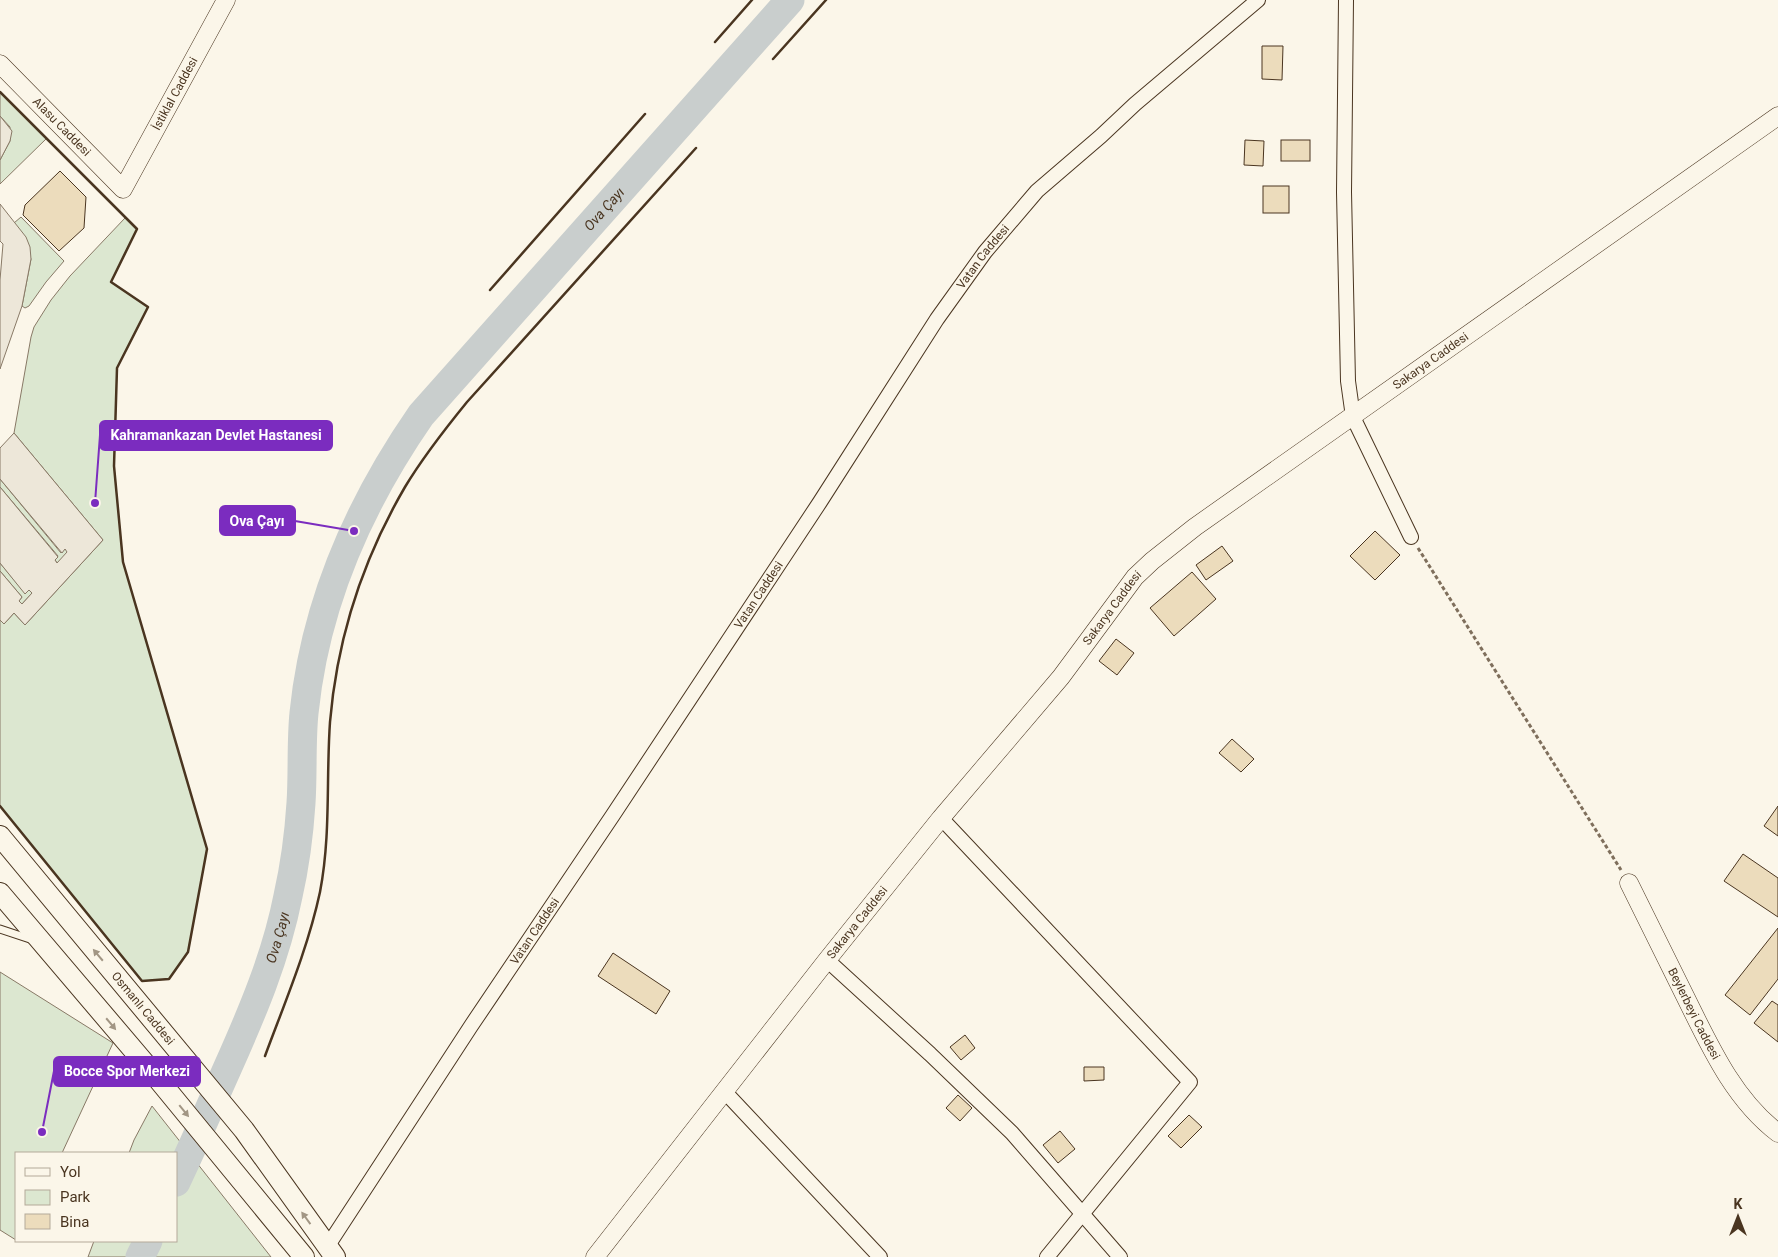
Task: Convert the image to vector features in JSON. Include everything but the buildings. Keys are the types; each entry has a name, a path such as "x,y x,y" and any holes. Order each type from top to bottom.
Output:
{"main road":[{"name":"Osmanlı Caddesi","path":"0,836 244,1130 331,1252"},
{"path":"0,893 153,1073 304,1257"}],"street":[{"name":"İstiklal Caddesi","path":"124,189 226,0"},
{"name":"Vatan Caddesi","path":"331,1252 466,1034 820,502 937,319 985,252 1037,191 1135,104 1258,0"},
{"path":"1346,0 1344,192 1348,381 1353,416 1411,537"},
{"name":"Alasu Caddesi","path":"0,64 124,189"},
{"name":"Sakarya Caddesi","path":"595,1257 827,960 941,818 1061,677 1135,578 1152,561 1195,527 1778,116"},
{"path":"941,818 1190,1082 1047,1257"},
{"name":"Beylerbeyi Caddesi","path":"1629,883 1720,1064 1752,1109 1778,1132"},
{"path":"827,960 930,1054 1005,1126 1120,1257"},
{"path":"725,1092 880,1257"}],"lane":[{"path":"0,929 43,944"}],"path":[{"path":"1411,537 1629,883"}],"green space":[{"path":"0,92 47,138 0,184 0,160 10,141 10,127 0,116"},
{"path":"21,217 64,261 29,306 25,308 22,306 31,259 14,223"},
{"path":"125,218 137,229 111,282 148,307 117,368 114,466 123,562 207,849 188,952 169,979 142,981 0,806 0,620 4,624 14,613 25,625 103,540 14,433 31,337 34,327 51,300 70,276"},
{"path":"0,479 61,553 65,549 68,552 58,564 55,560 58,556 0,487"},
{"path":"0,563 25,593 29,590 32,593 22,604 19,601 22,597 0,571"},
{"path":"0,972 113,1043 62,1152 15,1152 15,1239 0,1230"},
{"path":"152,1106 271,1257 88,1257 94,1242 178,1242 178,1152 129,1152"}],"shaded area":[{"path":"0,116 12,131 10,141 0,160"},
{"path":"0,204 26,237 30,247 31,259 22,306 0,369 0,280 3,244 0,241"},
{"path":"14,433 103,540 25,625 14,613 4,624 0,620 0,571 22,597 19,601 22,604 32,593 29,590 25,594 0,563 0,487 58,557 55,560 57,563 67,552 65,549 62,553 0,479 0,448"}],"waterway":[{"name":"Ova Çayı","path":"178,1178 245,1027 277,941 290,884 299,826 304,713 310,673 318,633 330,594 360,519 379,483 421,415 790,0"},
{"name":"Ova Çayı","path":"140,1257 148,1242"}],"wall":[{"path":"715,42 752,0"},
{"path":"773,59 826,0"},
{"path":"0,92 137,229 111,282 148,307 117,368 114,466 123,562 207,849 188,952 169,979 142,981 0,806"},
{"path":"490,290 645,114"},
{"path":"265,1056 303,954 320,892 326,849 330,722 339,660 354,600 390,514 434,443 467,402 696,148"}],"place":[{"name":"Kahramankazan Devlet Hastanesi","path":"95,503"},
{"name":"Ova Çayı","path":"354,531"},
{"name":"Bocce Spor Merkezi","path":"42,1132"}]}
